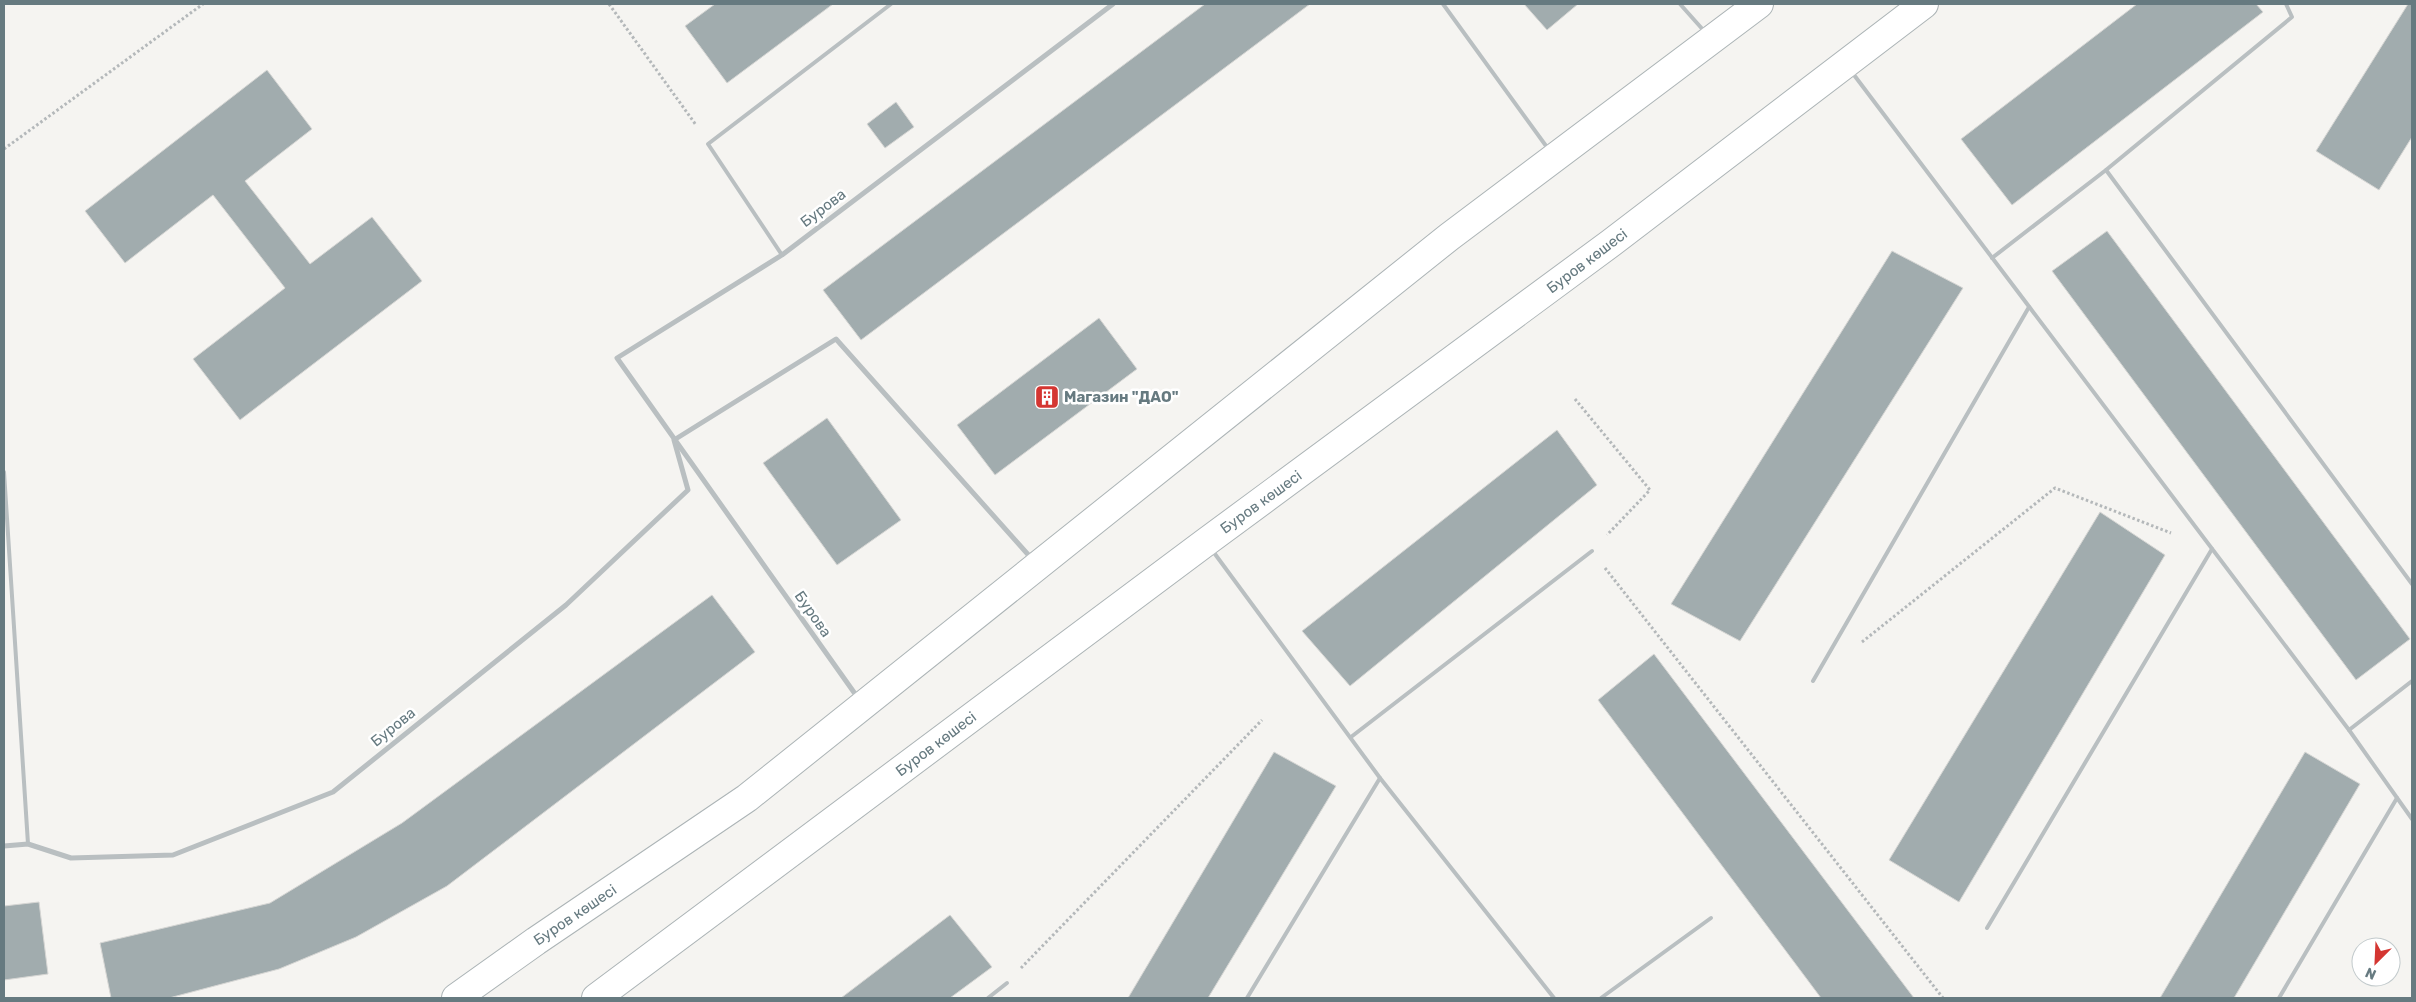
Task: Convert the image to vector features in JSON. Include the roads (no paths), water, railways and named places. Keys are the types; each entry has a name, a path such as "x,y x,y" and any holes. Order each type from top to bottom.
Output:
{"main road":[{"name":"Буров көшесі","path":"456,998 536,941 747,798 1449,237 1759,4"},
{"name":"Буров көшесі","path":"596,998 1206,542 1611,243 1847,65 1924,4"}],"street":[{"name":"Бурова","path":"863,706 617,358 782,255 1113,4"},
{"path":"674,440 836,339 1038,566"},
{"name":"Бурова","path":"4,846 28,844 71,858 173,854 333,792 566,604 688,490 674,440"}],"lane":[{"path":"782,255 708,144 891,4"},
{"path":"1444,4 1555,157"},
{"path":"1680,4 1712,39"},
{"path":"1992,258 2106,170 2292,17 2286,4"},
{"path":"1847,65 2349,730 2412,819"},
{"path":"2106,170 2412,584"},
{"path":"1813,681 2029,307"},
{"path":"4,472 28,844"},
{"path":"1206,542 1380,778 1554,998"},
{"path":"1987,928 2212,549"},
{"path":"1351,737 1592,551"},
{"path":"2349,730 2412,680"},
{"path":"1247,998 1380,778"},
{"path":"2279,998 2397,798"},
{"path":"1601,998 1711,918"},
{"path":"988,998 1007,983"}],"place":[{"name":"Магазин \"ДАО\"","path":"1047,397"}]}
